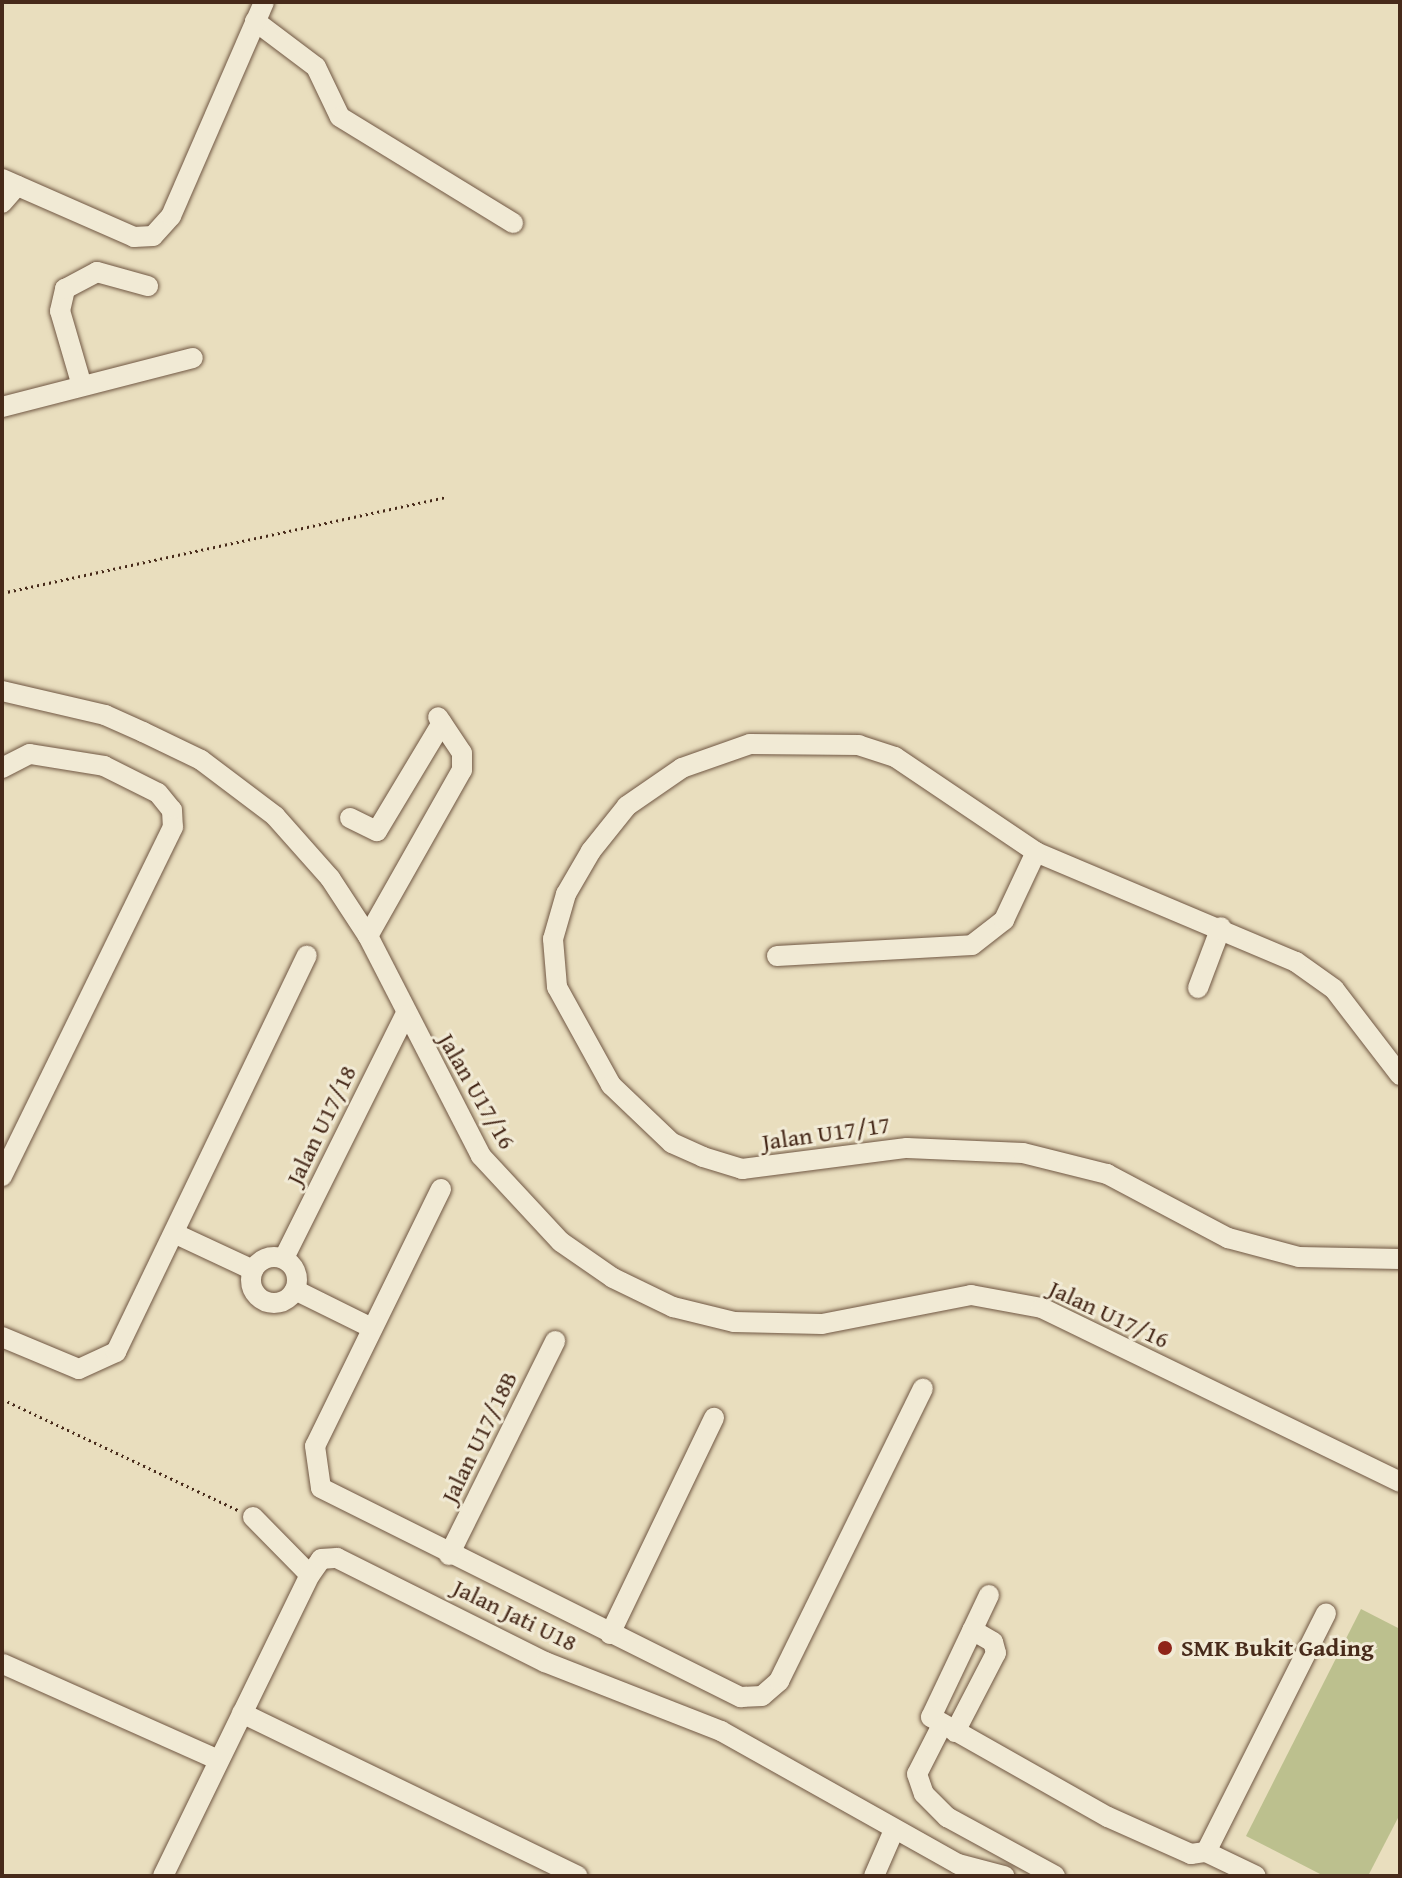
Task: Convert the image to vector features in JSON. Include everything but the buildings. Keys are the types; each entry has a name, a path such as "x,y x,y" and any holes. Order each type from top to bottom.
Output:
{"street":[{"path":"2,203 10,182 134,237 153,236 171,216 260,12 316,67 340,117 513,223"},
{"path":"82,386 60,311 65,289 97,272 148,286"},
{"path":"2,407 193,358"},
{"name":"Jalan U17/16","path":"2,691 105,715 201,760 275,816 330,878 368,936 455,1114 519,1202 613,1278 673,1307 778,1325 971,1295 1042,1308 1400,1482"},
{"path":"350,818 377,831 440,720 462,753 462,770 368,936"},
{"name":"Jalan U17/17","path":"1400,1075 1334,989 1221,927 1036,852 895,757 822,740 750,744 682,768 627,806 566,894 553,939 557,987 619,1095 672,1143 703,1157 742,1169 907,1148 1023,1153 1107,1174 1242,1242 1299,1257 1400,1259"},
{"path":"2,768 30,754 104,766 158,793 172,810 173,827 2,1176"},
{"path":"777,956 972,945 1004,920 1036,852"},
{"path":"1198,988 1221,927"},
{"path":"2,1337 59,1366 97,1366 116,1352 178,1235 307,956"},
{"name":"Jalan U17/18","path":"284,1258 405,1015"},
{"path":"441,1189 315,1446 314,1475 333,1499 741,1697 762,1696 779,1681 923,1388"},
{"path":"178,1235 253,1270"},
{"path":"253,1270 270,1257 284,1258 295,1268 295,1290"},
{"path":"253,1270 255,1293 268,1303 295,1290"},
{"path":"295,1290 372,1328"},
{"name":"Jalan U17/18B","path":"449,1555 555,1341"},
{"path":"610,1634 714,1418"},
{"path":"163,1876 310,1575 253,1517"},
{"name":"Jalan Jati U18","path":"310,1575 321,1559 353,1563 545,1662 721,1731 958,1864 1004,1876"},
{"path":"989,1595 932,1711 948,1729 1108,1817 1191,1854 1206,1852 1256,1876"},
{"path":"1206,1852 1326,1613"},
{"path":"972,1630 993,1642 996,1653 917,1774 924,1794 947,1817 1055,1876"},
{"path":"3,1664 219,1760"},
{"path":"242,1713 577,1876"},
{"path":"874,1876 894,1830"}],"path":[{"path":"2,593 447,497"},
{"path":"2,1399 253,1517"}],"green space":[{"path":"1361,1609 1400,1629 1400,1814 1368,1876 1324,1876 1246,1836"}],"place":[{"name":"SMK Bukit Gading","path":"1165,1648"}]}
